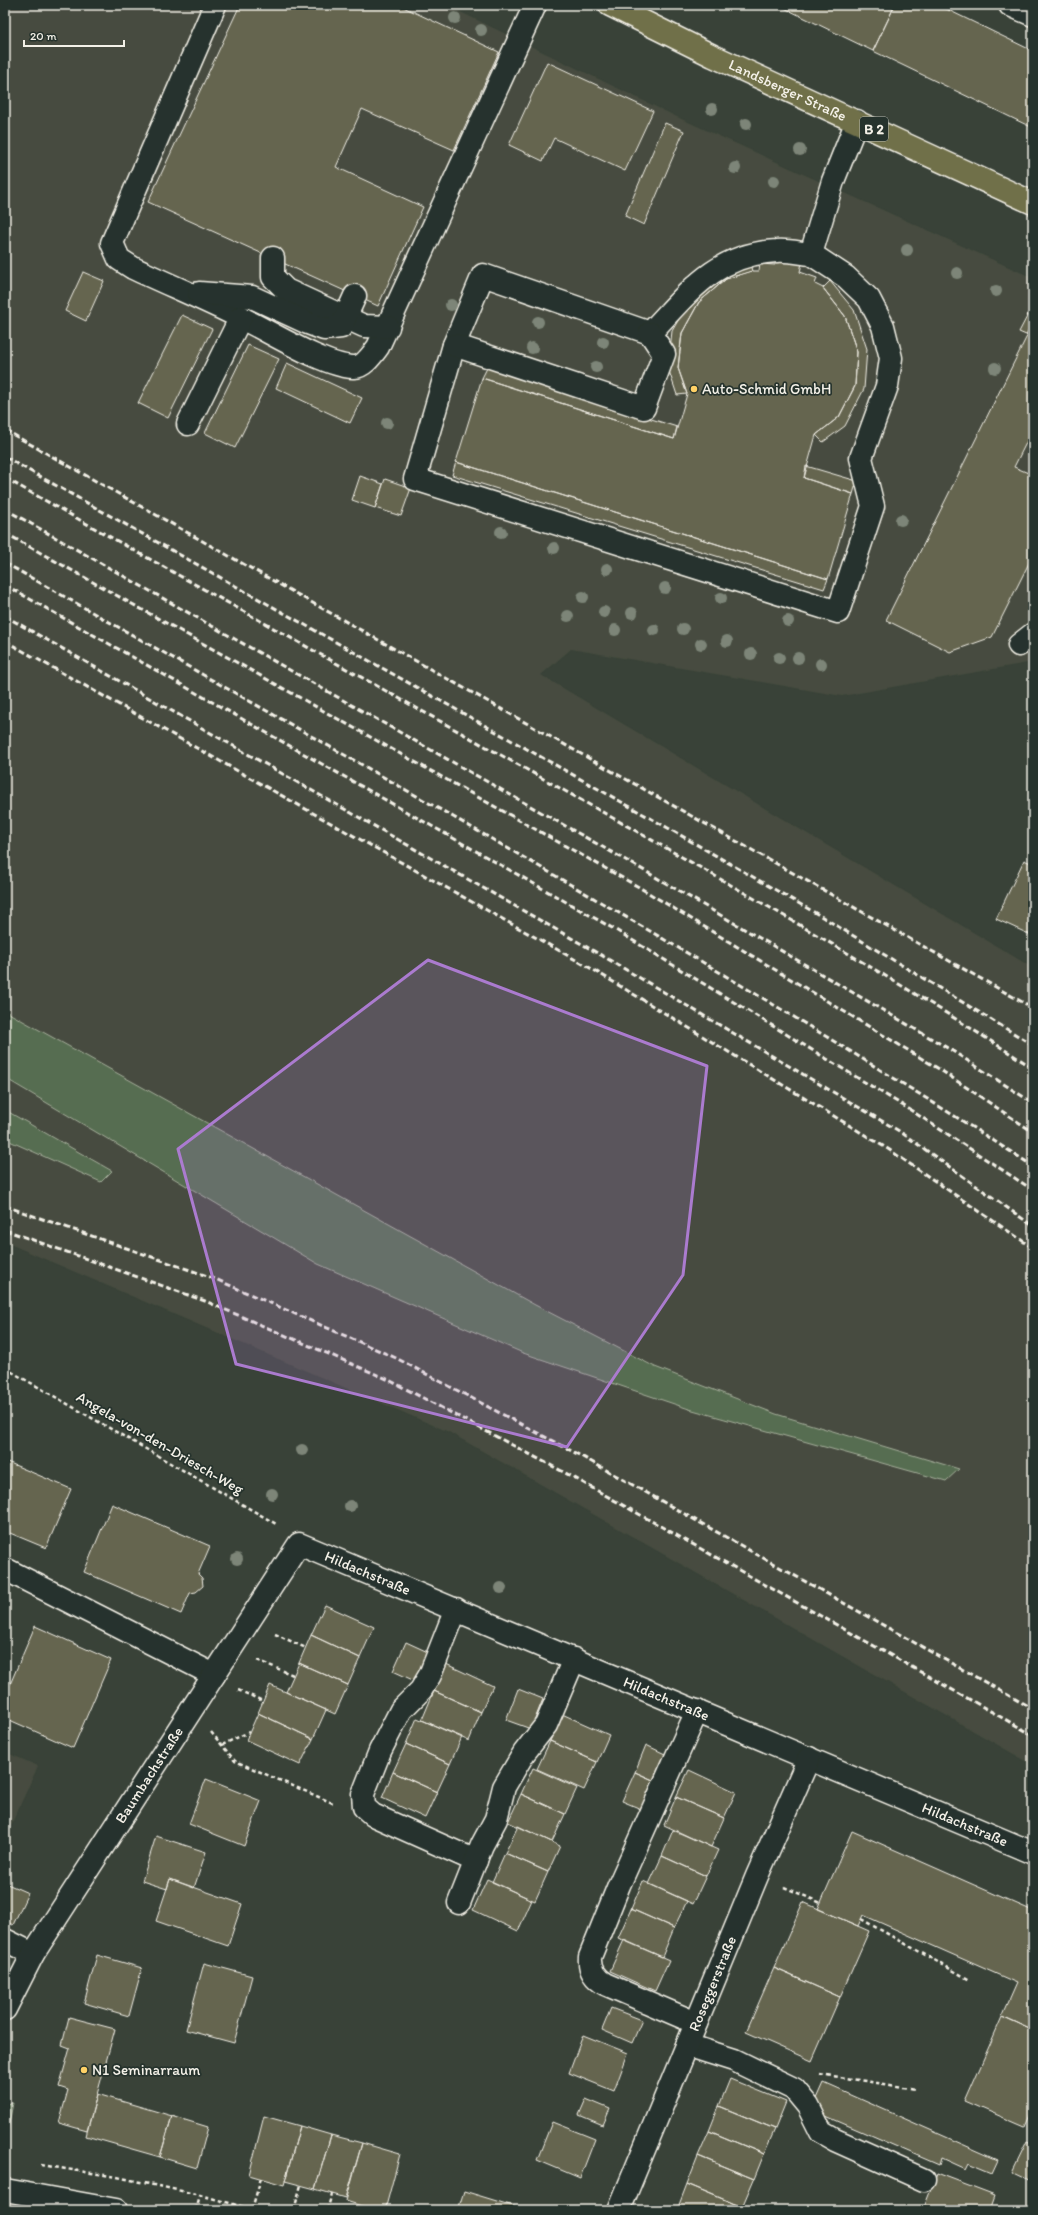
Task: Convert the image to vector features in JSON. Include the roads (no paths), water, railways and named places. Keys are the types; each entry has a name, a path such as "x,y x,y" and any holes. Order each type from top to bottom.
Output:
{"main road":[{"name":"Landsberger Straße","path":"610,5 713,56 1033,203"}],"street":[{"path":"215,5 112,243 119,259 322,358 340,365 355,368 369,359 378,348 388,328 535,5"},
{"path":"1010,5 1033,15"},
{"path":"811,254 833,181 857,121"},
{"path":"454,346 644,408 664,354 650,333 483,275 454,346 415,479 838,612 874,506 861,458 888,386 891,358 883,326 869,299 846,277 811,254 778,251 747,255 719,266 694,286 650,333"},
{"path":"273,258 273,277 286,290 364,326 388,328"},
{"path":"186,292 252,296 324,328 341,327 355,296"},
{"path":"188,424 241,318"},
{"name":"Hildachstraße","path":"299,1544 1033,1853"},
{"name":"Baumbachstraße","path":"5,2009 33,1954 299,1544"},
{"path":"5,1569 214,1675"},
{"path":"456,1609 430,1675 421,1690 401,1710 380,1752 363,1794 364,1807 373,1815 476,1861"},
{"path":"459,1903 476,1861 496,1819 504,1787 524,1753 546,1725 574,1659"},
{"path":"696,2023 605,1984 593,1974 589,1966 590,1957 619,1885 697,1711"},
{"name":"Roseggerstraße","path":"619,2210 757,1876 809,1758"},
{"path":"5,1940 33,1954"},
{"path":"687,2045 734,2060 794,2089 808,2106 822,2132 835,2140 924,2180"},
{"path":"5,2190 116,2210"}],"railway":[{"path":"5,430 1033,1008"},
{"path":"5,457 668,828 819,915 1033,1045"},
{"path":"5,478 499,754 769,907 968,1026 1033,1068"},
{"path":"5,509 645,871 951,1050 1033,1103"},
{"path":"5,533 637,886 939,1069 1033,1132"},
{"path":"5,563 524,857 652,932 907,1086 1033,1166"},
{"path":"5,585 614,929 912,1111 1033,1190"},
{"path":"5,616 601,955 899,1131 1033,1226"},
{"path":"5,641 592,969 888,1149 1033,1248"},
{"path":"5,1206 213,1278 396,1358 581,1456 1033,1709"},
{"path":"5,1230 205,1301 387,1379 571,1476 1033,1735"}],"place":[{"name":"Auto-Schmid GmbH","path":"694,389"},
{"name":"N1 Seminarraum","path":"84,2070"}]}
